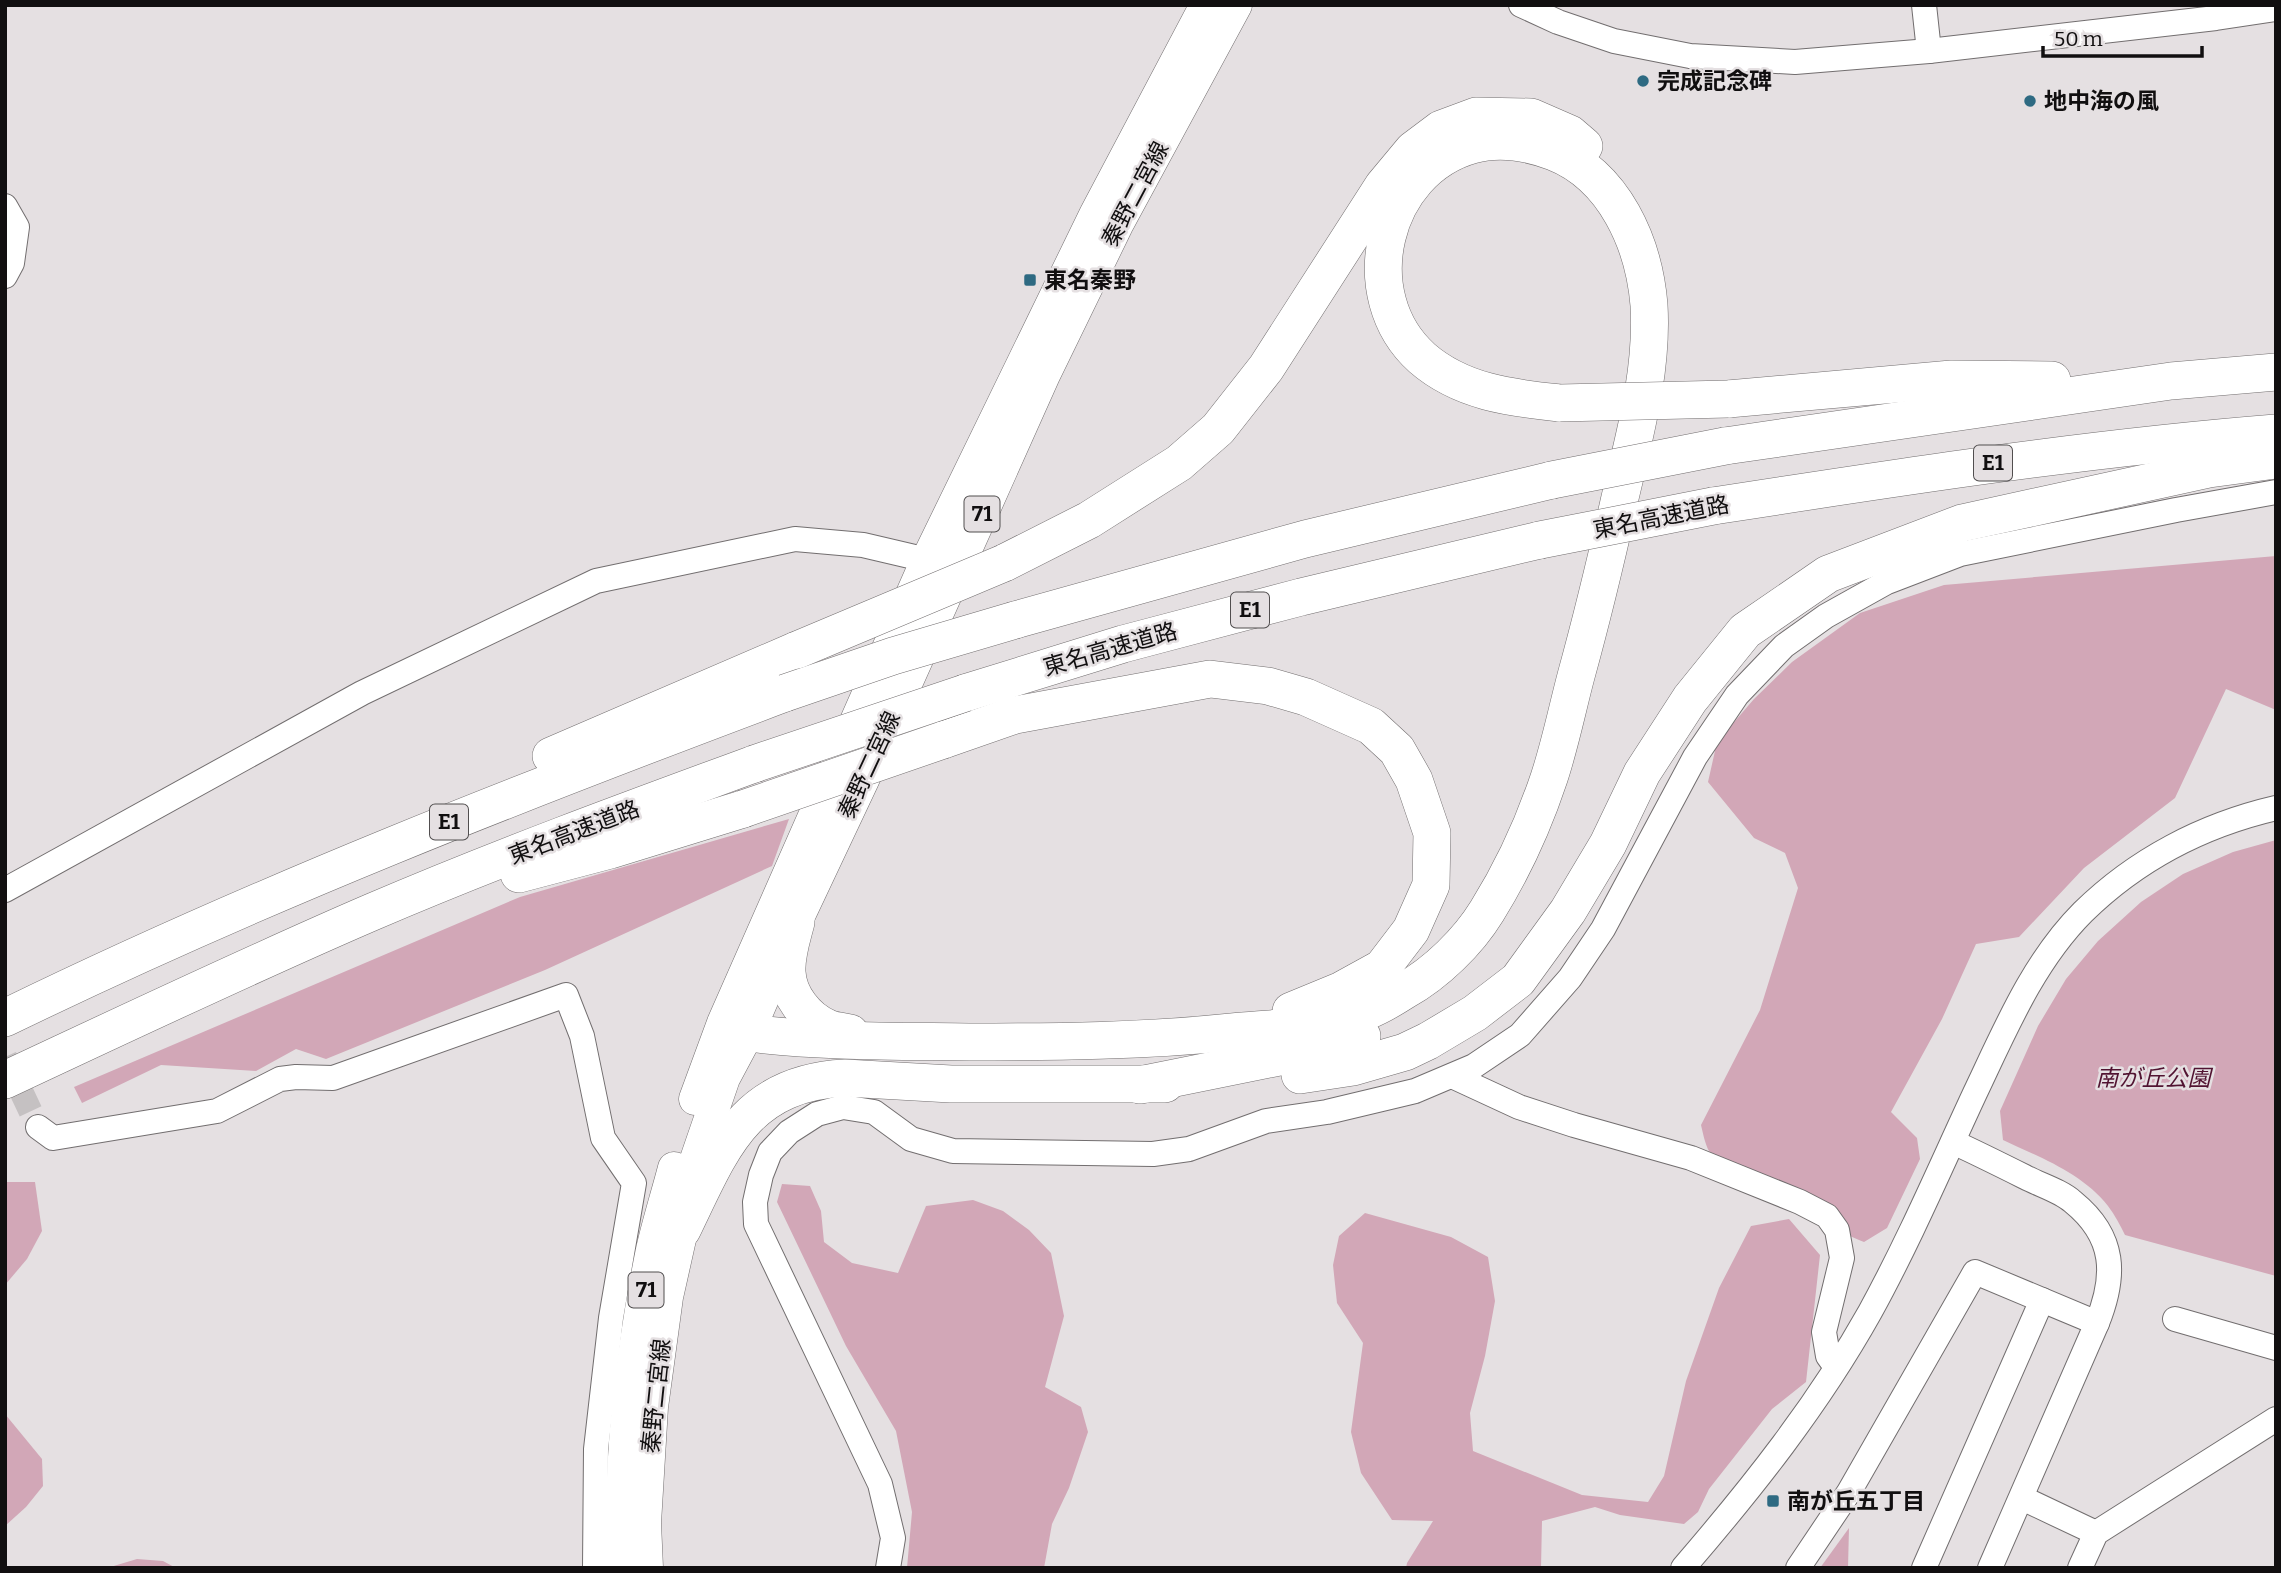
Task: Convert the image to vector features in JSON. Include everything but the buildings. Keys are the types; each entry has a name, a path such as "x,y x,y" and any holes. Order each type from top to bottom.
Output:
{"highway":[{"path":"117,964 391,830 576,745 1004,563 1089,520 1179,463 1217,429 1266,368 1383,186 1413,150 1441,129 1476,116 1531,117 1570,134 1606,164 1637,200 1657,242 1671,300 1668,359 1661,415 1626,576 1566,786 1530,874 1485,954 1443,993 1397,1021 1355,1039 1140,1085"},
{"path":"736,1028 802,1039 1045,1042 1163,1039 1315,1024 1365,1013 1411,988 1451,955 1485,916 1515,859 1549,778 1608,555 1645,387 1649,304 1639,249 1627,221 1609,194 1590,175 1568,158 1519,142 1492,141 1466,146 1444,157 1421,176 1401,201 1389,223 1383,271 1387,296 1408,343 1424,360 1460,382 1510,397 1560,402 1728,400 1952,379 2171,382"},
{"name":"E1","path":"5,1018 117,964 388,846 785,693 892,656 1015,620 1305,539 1552,480 1725,446 2171,382 2276,372"},
{"name":"東名高速道路","path":"5,1080 239,970 375,911 596,822 754,764 1123,643 1540,540 1713,506 1964,467 2276,433"},
{"path":"682,1230 710,1172 746,1117 777,1093 802,1083 836,1078 951,1084 1140,1085 1258,1079 1353,1067 1405,1052 1475,1013 1518,980 1568,911 1608,844 1642,773 1690,699 1745,631 1828,573 1962,523 2210,469 2276,460"},
{"path":"375,911 610,850 743,809 1015,715 1210,679 1268,686 1306,697 1371,726 1397,750 1414,780 1432,833 1431,885 1411,930 1382,968 1342,990 1238,1032"},
{"path":"796,922 787,974 792,994 806,1014 828,1028 890,1041"},
{"path":"736,1028 793,1052 906,1078 951,1084"}],"main road":[{"name":"秦野二宮線","path":"647,1568 645,1522 652,1407 667,1297 692,1171 724,1078 736,1028 927,560 1095,215 1206,5"},
{"name":"秦野二宮線","path":"623,1568 627,1405 652,1249 685,1128 736,1028 796,922 863,780 1044,375 1117,225 1236,5"}],"street":[{"path":"1521,5 1558,22 1614,41 1690,56 1795,62 1929,51 2276,9"},
{"path":"1924,5 1929,51"},
{"path":"5,206 17,227 12,263 5,276"},
{"path":"887,1568 893,1538 880,1484 756,1224 755,1202 761,1175 770,1152 789,1132 817,1114 843,1107 874,1112 911,1139 953,1151 1153,1154 1189,1149 1266,1121 1327,1112 1416,1091 1451,1076 1474,1066 1520,1035 1570,978 1614,909 1695,757 1737,695 1784,646 1816,623 1887,582 1960,554 2276,492"},
{"path":"5,890 362,693 596,581 795,539 863,545 927,560"},
{"path":"1683,1568 1733,1510 1787,1439 1836,1367 1898,1258 2012,1014 2047,955 2082,913 2130,873 2169,847 2216,825 2276,808"},
{"path":"38,1127 53,1138 217,1111 280,1079 333,1078 566,995 582,1036 603,1138 634,1183 611,1318 596,1449 596,1568"},
{"path":"1451,1076 1519,1107 1692,1158 1828,1216 1837,1230 1842,1258 1824,1332 1828,1356 1836,1367"},
{"path":"1953,1142 2072,1200 2092,1221 2105,1243 2110,1266 2108,1295 2097,1323 1990,1568"},
{"path":"1798,1568 1849,1492 1975,1272 2097,1323"},
{"path":"1924,1568 2042,1300"},
{"path":"2175,1319 2210,1323 2276,1348"},
{"path":"2080,1568 2096,1533 2276,1419"},
{"path":"2022,1498 2096,1533"}],"green space":[{"path":"2276,556 2276,710 2226,689 2175,798 2084,868 2019,937 1976,944 1942,1019 1891,1112 1917,1138 1920,1159 1887,1228 1864,1242 1781,1201 1735,1174 1719,1161 1709,1151 1701,1125 1760,1010 1798,888 1785,853 1754,838 1708,782 1717,742 1754,699 1792,662 1860,613 1944,585"},
{"path":"789,819 772,866 545,970 326,1059 296,1049 256,1071 161,1065 82,1103 74,1087 520,897"},
{"name":"南が丘公園","path":"2276,840 2276,1276 2125,1235 2108,1206 2086,1184 2060,1167 2003,1140 2000,1111 2038,1026 2066,979 2098,941 2141,902 2183,874 2233,852"},
{"path":"5,1182 35,1182 42,1231 27,1259 5,1285"},
{"path":"782,1184 810,1186 821,1211 824,1242 852,1263 898,1273 926,1206 973,1200 1003,1211 1029,1230 1051,1253 1064,1316 1045,1387 1081,1407 1088,1432 1069,1488 1052,1524 1044,1568 907,1568 912,1512 896,1431 846,1346 777,1202"},
{"path":"1365,1213 1451,1237 1488,1257 1495,1301 1485,1356 1470,1413 1473,1451 1582,1495 1648,1502 1664,1476 1686,1381 1719,1288 1751,1226 1789,1219 1820,1255 1806,1382 1772,1409 1709,1489 1698,1512 1684,1524 1620,1515 1595,1507 1542,1521 1541,1568 1406,1568 1433,1521 1392,1520 1361,1473 1351,1432 1363,1343 1337,1303 1333,1265 1339,1236"},
{"path":"5,1414 42,1459 43,1486 26,1507 5,1526"},
{"path":"1849,1528 1848,1568 1820,1568"},
{"path":"137,1559 163,1561 176,1568 107,1568"}],"tunnel":[{"path":"5,1057 38,1127"}],"place":[{"name":"完成記念碑","path":"1643,81"},
{"name":"地中海の風","path":"2030,101"},
{"name":"東名秦野","path":"1030,280"},
{"name":"南が丘五丁目","path":"1773,1501"}]}
